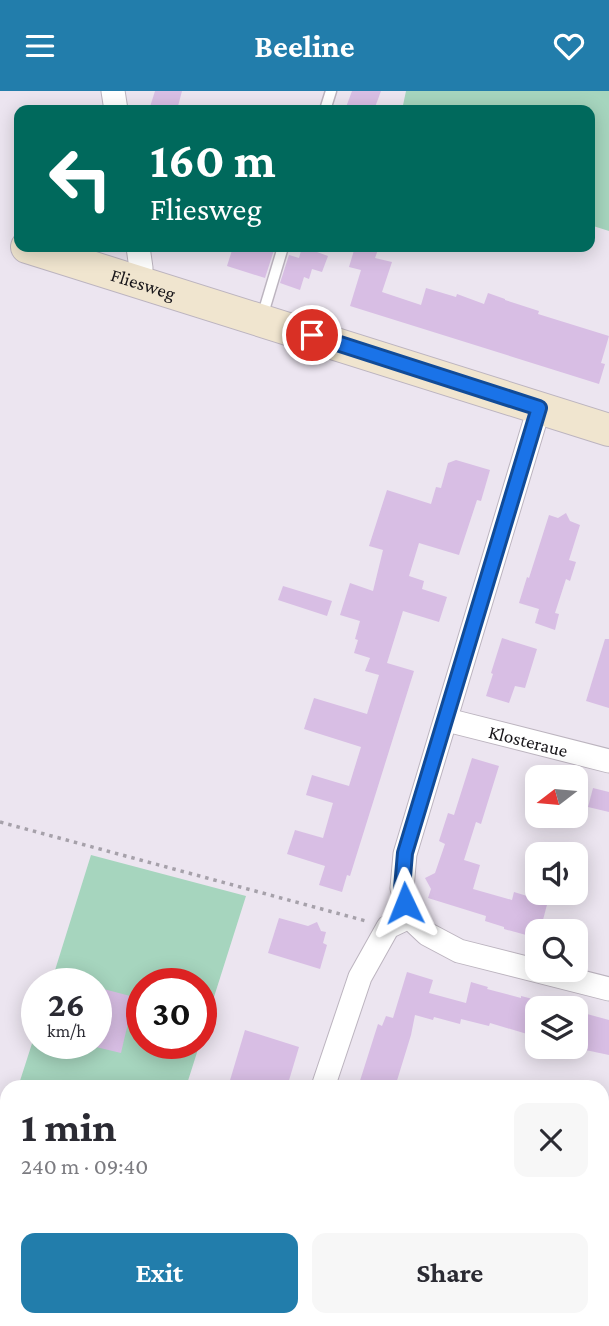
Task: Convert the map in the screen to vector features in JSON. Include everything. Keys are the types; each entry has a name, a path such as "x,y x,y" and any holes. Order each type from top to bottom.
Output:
{"main road":[{"name":"Fliesweg","path":"43,252 609,430"}],"street":[{"path":"137,281 141,268 139,252"},
{"path":"325,1080 360,977 399,922 405,853 539,408"},
{"name":"Klosteraue","path":"447,720 609,761"},
{"path":"399,922 459,951 609,989"}],"lane":[{"path":"261,319 281,252"}],"path":[{"path":"0,822 399,922"}],"green space":[{"path":"406,91 609,91 609,231 595,227 595,105 403,105"},
{"path":"91,855 246,896 217,988 217,968 126,968 126,1059 195,1059 188,1080 20,1080 27,1059 112,1059 112,968 56,968"}],"building":[{"path":"155,91 182,91 178,105 151,105"},
{"path":"352,91 381,91 376,105 347,105"},
{"path":"231,252 273,252 265,278 227,266"},
{"path":"301,252 317,252 328,256 322,272 312,269 309,279 304,277 300,290 280,283 289,255 299,258"},
{"path":"354,252 377,252 375,258 392,262 382,292 421,305 426,288 456,297 457,294 484,304 488,293 539,311 538,314 609,336 601,363 605,364 599,384 350,306 361,270 349,267"},
{"path":"456,460 490,470 481,501 477,500 459,555 419,543 409,576 424,581 422,589 447,597 439,622 403,611 387,663 414,671 350,876 347,875 342,892 319,885 325,866 287,854 295,830 323,838 333,803 306,795 312,775 349,786 361,747 304,729 314,698 367,714 379,675 365,671 370,658 354,653 360,621 340,615 350,583 373,591 383,550 369,546 387,490 431,504 436,487 441,488 448,463"},
{"path":"566,513 570,521 580,525 569,560 576,562 570,581 566,579 555,613 559,614 555,630 535,623 539,609 519,603 549,515 558,518"},
{"path":"283,586 332,601 327,616 278,600"},
{"path":"502,638 537,649 525,688 515,686 509,703 486,696"},
{"path":"605,639 609,639 609,708 586,701"},
{"path":"472,758 499,766 481,824 476,822 464,860 480,865 473,889 512,900 514,892 525,895 525,905 547,905 543,919 525,919 525,935 485,921 486,916 428,898 431,889 425,878 435,873 445,844 439,841 448,813 454,815"},
{"path":"593,788 609,792 609,812 588,807"},
{"path":"279,918 308,926 317,922 321,931 326,932 323,943 327,945 320,969 268,953"},
{"path":"407,972 433,980 429,993 466,1003 471,982 488,987 487,989 525,997 525,1033 490,1023 489,1026 461,1019 460,1024 415,1015 397,1080 360,1080 378,1024 382,1026 386,1016 393,1018"},
{"path":"112,991 126,995 126,1031 121,1053 112,1051"},
{"path":"588,1014 609,1020 609,1055 588,1051"},
{"path":"245,1030 299,1047 289,1080 230,1080"}],"route":[{"path":"312,335 539,408 405,853 402,888 405,903"}]}
